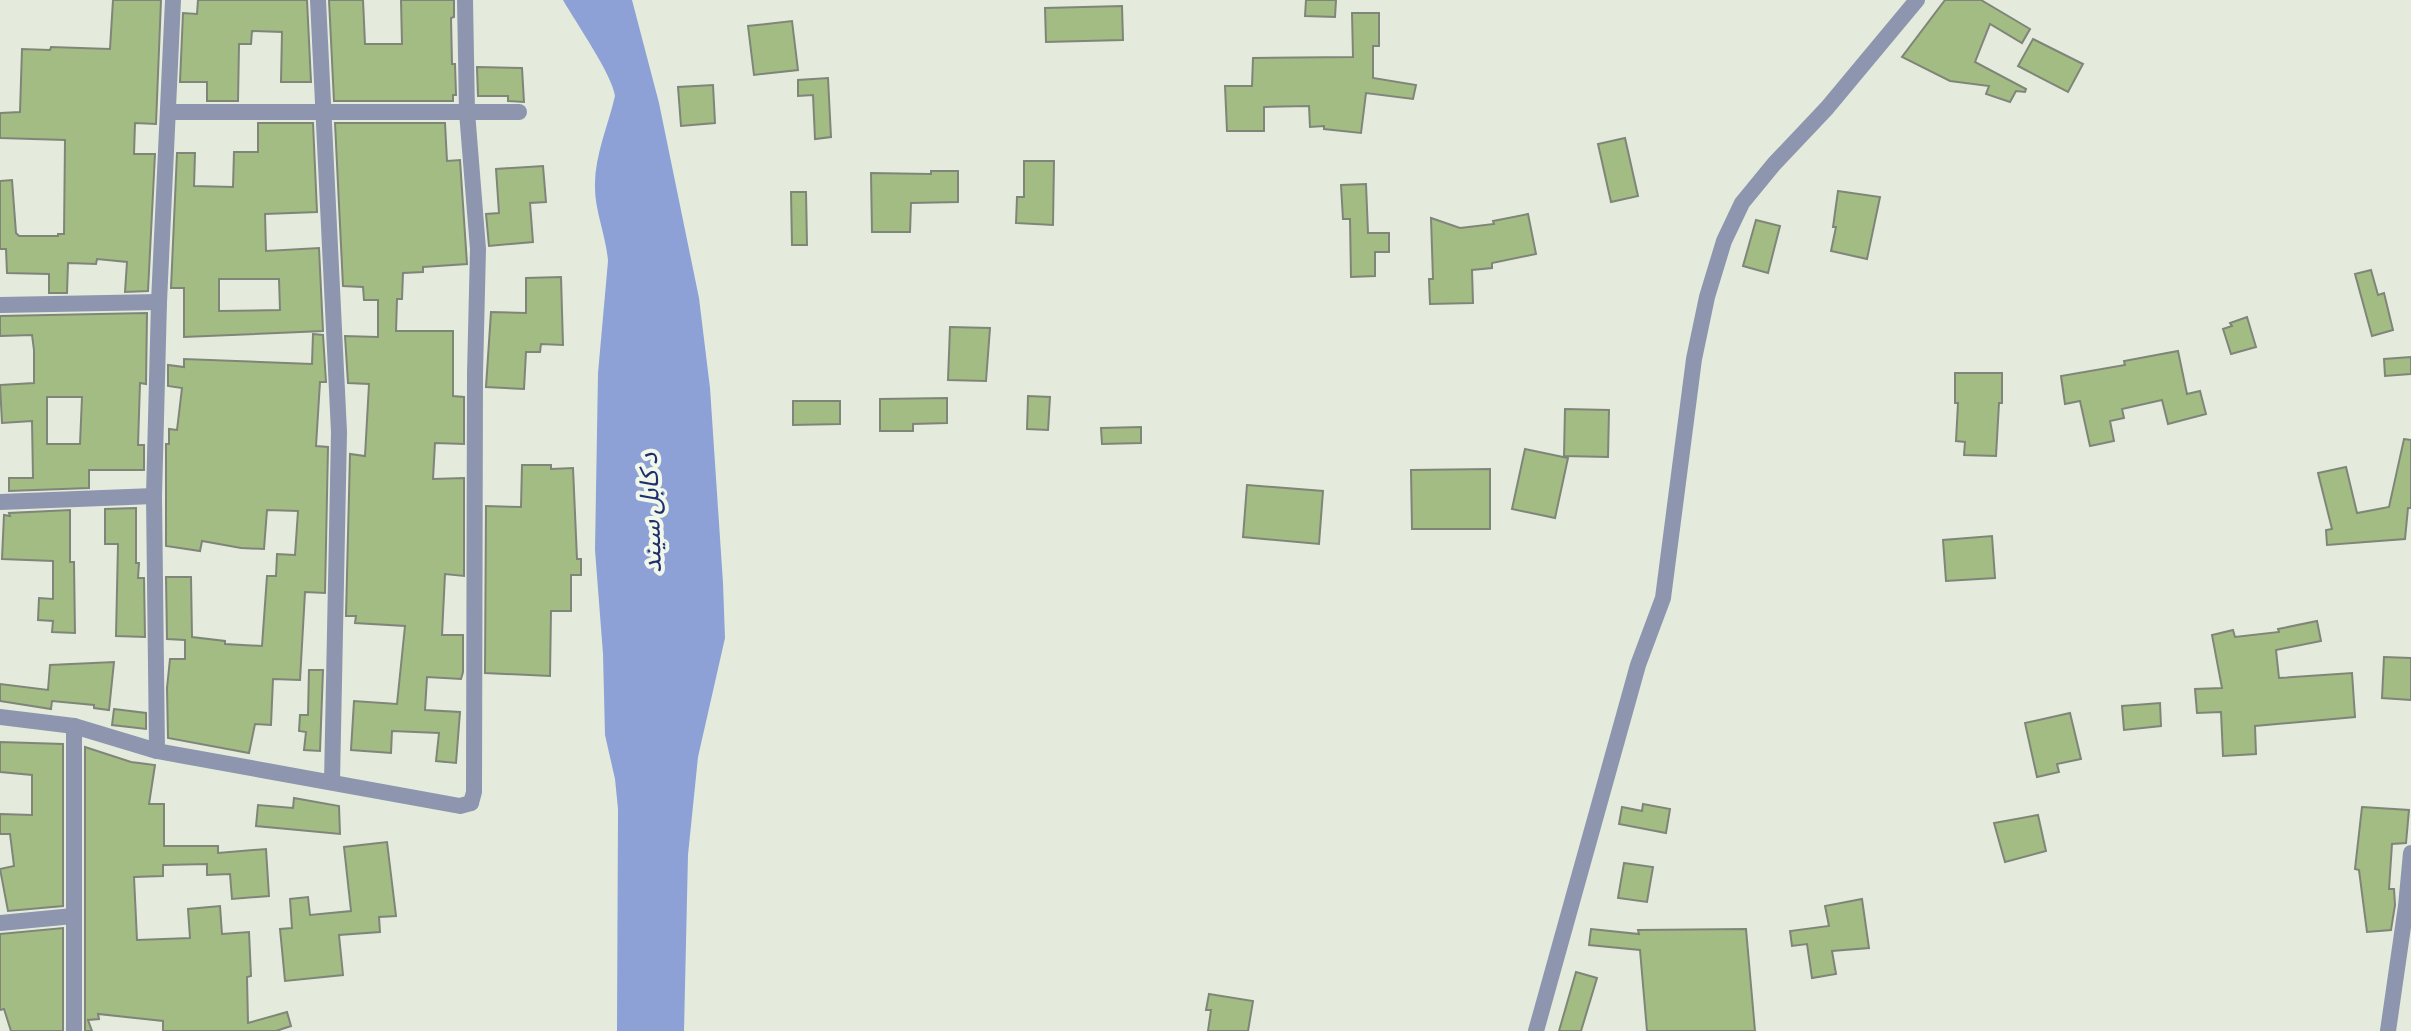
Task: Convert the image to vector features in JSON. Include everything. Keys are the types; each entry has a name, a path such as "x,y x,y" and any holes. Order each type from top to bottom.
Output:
{"street":[{"path":"157,751 154,496 159,302 173,0"},
{"path":"318,0 339,432 332,782"},
{"path":"0,717 74,726 157,751 460,806 471,803 474,792 478,249 467,112 465,0"},
{"path":"1536,1031 1638,665 1663,598 1694,359 1707,297 1724,241 1742,203 1766,173 1827,108 1917,0"},
{"path":"168,112 519,112"},
{"path":"0,305 159,302"},
{"path":"0,502 154,496"},
{"path":"74,726 74,1031"},
{"path":"2388,1031 2411,853"},
{"path":"0,923 73,916"}],"water":[{"name":"د کابل سيند","path":"563,0 632,0 659,103 699,298 710,388 725,638 698,757 688,855 684,1031 617,1031 618,809 605,735 595,550 598,373 608,261 597,206 595,176 615,96 601,62"}],"building":[{"path":"113,0 161,0 156,124 135,123 134,154 155,154 148,291 125,292 127,262 97,259 96,264 68,263 67,293 49,293 49,274 7,273 6,249 0,249 0,181 12,180 16,233 19,236 64,234 65,140 0,138 0,113 20,112 22,49 110,49"},
{"path":"198,0 307,0 311,82 281,82 282,32 252,31 251,44 239,44 238,101 207,101 207,82 180,82 183,13 197,14"},
{"path":"329,0 363,0 365,44 402,44 401,0 454,0 454,17 451,18 456,95 453,95 453,101 334,101"},
{"path":"1306,0 1336,0 1335,17 1305,16"},
{"path":"1945,0 1981,0 2030,29 2022,43 1990,24 1975,62 2026,89 2025,92 2016,91 2010,102 1986,94 1989,86 1950,81 1902,57"},
{"path":"1122,6 1123,40 1046,42 1045,8"},
{"path":"1352,13 1379,13 1379,46 1373,46 1373,78 1416,85 1413,99 1366,93 1361,133 1324,129 1324,126 1310,127 1309,106 1264,107 1264,131 1227,131 1225,86 1252,86 1253,58 1353,57"},
{"path":"792,21 798,70 754,75 748,26"},
{"path":"2033,39 2083,64 2068,92 2018,66"},
{"path":"477,67 522,68 524,102 508,101 508,96 478,96"},
{"path":"828,78 831,137 815,139 813,95 798,96 798,80"},
{"path":"713,85 715,123 681,126 678,87"},
{"path":"258,123 313,123 317,212 265,214 266,251 319,248 323,331 184,337 184,288 171,288 177,153 195,153 194,186 233,187 234,152 258,152","holes":["219,279 279,279 280,310 219,311"]},
{"path":"335,123 445,123 447,161 460,160 467,264 423,267 423,272 403,273 402,299 397,299 396,331 453,331 453,396 464,397 464,444 435,443 433,479 464,478 464,576 445,574 442,635 463,635 463,672 461,679 427,677 425,710 460,712 456,763 436,761 439,733 392,731 391,753 351,750 354,701 397,704 405,626 355,623 356,616 346,616 350,454 365,456 369,384 348,383 345,336 378,337 378,300 364,300 363,287 343,286"},
{"path":"1625,138 1638,196 1611,202 1598,144"},
{"path":"1024,161 1054,161 1053,225 1016,223 1017,197 1024,197"},
{"path":"543,166 546,202 530,203 533,242 489,246 486,214 499,213 496,169"},
{"path":"931,171 958,171 958,202 911,203 910,232 872,232 871,173 931,174"},
{"path":"1366,184 1368,233 1389,233 1389,252 1375,252 1375,276 1351,277 1350,219 1343,219 1341,185"},
{"path":"1838,191 1880,197 1867,259 1831,251"},
{"path":"791,192 806,192 807,245 792,245"},
{"path":"1528,214 1536,254 1492,263 1492,268 1472,270 1473,303 1430,304 1429,279 1433,279 1431,218 1460,228 1494,224 1493,221"},
{"path":"1756,220 1780,226 1768,273 1743,266"},
{"path":"2371,270 2378,295 2384,293 2393,330 2372,336 2355,274"},
{"path":"561,277 563,345 541,344 540,352 526,352 524,389 486,387 491,312 526,313 526,278"},
{"path":"147,313 146,384 140,383 138,445 144,445 144,470 89,470 89,488 9,491 9,478 33,478 32,421 2,423 0,385 34,383 34,350 32,335 0,336 0,316","holes":["47,397 82,397 80,444 47,444"]},
{"path":"2247,317 2256,347 2231,354 2223,329"},
{"path":"950,327 990,328 986,381 948,380"},
{"path":"313,334 323,335 326,382 320,382 316,446 328,447 325,593 305,592 300,680 273,679 271,725 255,724 249,753 168,738 170,659 185,659 185,640 167,639 166,577 191,577 192,637 225,641 225,644 262,646 267,576 276,576 277,554 295,555 298,511 267,510 264,549 202,541 200,551 166,546 166,444 169,444 169,429 177,430 182,388 168,386 168,365 184,367 184,359 312,364"},
{"path":"2178,351 2187,394 2200,391 2206,414 2168,424 2162,400 2122,409 2124,418 2110,421 2114,441 2090,446 2080,401 2065,404 2061,376 2125,365 2124,361"},
{"path":"2411,357 2411,374 2385,376 2384,359"},
{"path":"1955,373 2002,373 1996,456 1964,455 1965,442 1956,441 1958,403 1955,403"},
{"path":"1028,396 1050,397 1048,430 1027,429"},
{"path":"947,398 947,423 913,424 913,431 880,431 880,399"},
{"path":"793,401 840,401 840,424 793,425"},
{"path":"1565,409 1609,410 1608,457 1564,456"},
{"path":"1141,427 1141,443 1102,444 1101,428"},
{"path":"2404,439 2411,440 2411,508 2408,508 2405,539 2327,545 2326,530 2332,529 2318,473 2346,467 2357,513 2389,507"},
{"path":"1525,449 1568,458 1555,518 1512,509"},
{"path":"522,465 573,468 577,559 581,559 581,575 571,575 571,611 551,611 550,676 485,673 486,506 521,507"},
{"path":"1490,469 1490,529 1412,529 1411,470"},
{"path":"1247,485 1323,491 1319,544 1243,537"},
{"path":"136,508 136,563 139,563 138,578 144,578 145,637 116,636 118,544 105,544 105,509"},
{"path":"70,510 75,633 52,632 53,621 38,620 39,598 53,599 53,561 2,559 4,515"},
{"path":"1992,536 1995,578 1946,581 1943,540"},
{"path":"2317,621 2321,641 2276,650 2279,678 2352,673 2355,717 2255,726 2256,754 2223,756 2221,712 2197,713 2195,689 2222,688 2212,635 2233,630 2235,637 2279,632 2278,629"},
{"path":"2384,657 2411,658 2411,700 2382,698"},
{"path":"114,662 109,710 94,708 94,705 52,701 51,709 0,701 0,684 48,690 50,665"},
{"path":"309,670 323,670 320,751 304,750 306,732 299,731 300,715 308,715"},
{"path":"2160,703 2161,726 2124,730 2122,706"},
{"path":"114,709 146,713 146,729 112,725"},
{"path":"2070,713 2081,759 2057,764 2059,772 2037,777 2025,723"},
{"path":"0,742 63,744 63,906 8,911 0,869 14,866 10,834 0,834 0,814 32,815 32,775 0,772"},
{"path":"85,747 131,762 155,765 149,804 164,804 164,846 218,846 218,853 266,849 269,896 232,899 230,874 207,875 207,864 163,865 163,876 134,877 137,940 190,938 188,909 220,906 222,934 249,932 251,976 247,977 248,1023 287,1012 291,1026 276,1031 163,1031 163,1021 98,1014 99,1019 88,1020 92,1031 85,1031"},
{"path":"294,798 339,806 340,834 256,826 258,805 293,808"},
{"path":"1643,804 1670,809 1666,833 1619,824 1622,807 1642,811"},
{"path":"2362,807 2409,810 2406,843 2392,844 2389,889 2394,889 2395,905 2391,930 2367,932 2359,870 2355,869"},
{"path":"2038,815 2046,851 2005,862 1994,823"},
{"path":"387,842 396,916 379,917 380,932 339,935 343,975 285,981 280,929 292,928 290,899 308,897 310,915 351,911 344,847"},
{"path":"1624,863 1653,867 1647,902 1618,898"},
{"path":"1862,899 1869,948 1832,951 1836,974 1812,978 1807,944 1792,946 1790,931 1829,926 1825,906"},
{"path":"63,928 63,1031 11,1031 4,1009 0,1010 0,934"},
{"path":"1591,929 1639,934 1638,930 1746,929 1755,1031 1647,1031 1640,950 1589,945"},
{"path":"1576,972 1597,978 1581,1031 1559,1031"},
{"path":"1209,994 1253,1001 1248,1031 1208,1031 1211,1010 1206,1010"}]}
